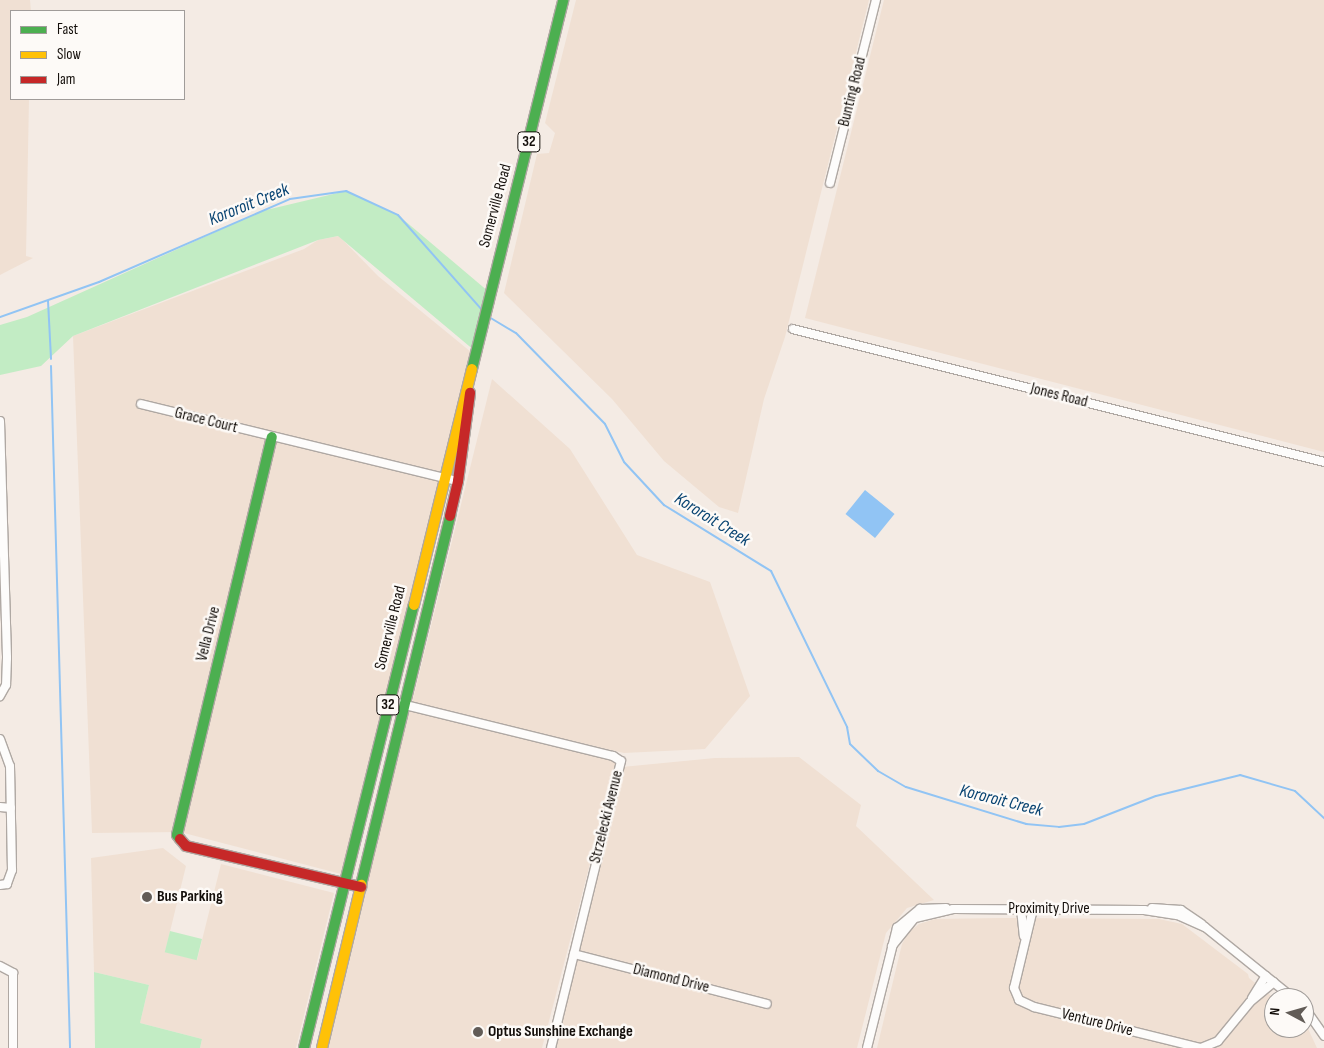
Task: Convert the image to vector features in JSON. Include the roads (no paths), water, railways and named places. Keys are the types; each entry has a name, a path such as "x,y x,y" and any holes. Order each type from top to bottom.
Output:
{"main road":[{"name":"Somerville Road","path":"304,1048 472,361 563,0"},
{"name":"Somerville Road","path":"322,1048 458,481 468,420 472,361"},
{"name":"Vella Drive","path":"272,437 177,835 186,846 361,887"}],"street":[{"name":"Bunting Road","path":"830,183 876,0"},
{"name":"Jones Road","path":"793,329 1324,462"},
{"name":"Grace Court","path":"141,404 272,437"},
{"path":"0,421 7,676 0,696"},
{"path":"272,437 458,481"},
{"name":"Strzelecki Avenue","path":"389,701 619,758 621,765 551,1048"},
{"path":"0,739 10,766 12,875 7,884 0,885"},
{"path":"0,808 11,808"},
{"name":"Proximity Drive","path":"867,1048 892,946 915,918 953,909 1144,910 1180,916 1205,927 1281,988"},
{"name":"Venture Drive","path":"1020,909 1024,938"},
{"name":"Venture Drive","path":"1033,909 1024,938 1014,988 1019,1000 1034,1007 1201,1048 1218,1041 1250,1002 1266,976"},
{"name":"Diamond Drive","path":"574,954 767,1004"},
{"path":"0,968 10,969 13,1048"},
{"name":"Venture Drive","path":"1250,1002 1274,982"},
{"path":"1314,1018 1324,1036"}],"water":[{"path":"865,490 895,514 875,538 845,514"}],"waterway":[{"name":"Kororoit Creek","path":"0,317 99,282 290,199 346,191 398,215 482,310"},
{"path":"48,301 51,359"},
{"name":"Kororoit Creek","path":"489,317 516,333 605,424 624,462 664,505 771,571 847,727 850,744 878,771 906,787 1026,824 1059,827 1084,824 1156,796 1240,775 1295,791 1324,818"},
{"path":"51,366 70,1048"}],"place":[{"name":"Bus Parking","path":"147,897"},
{"name":"Optus Sunshine Exchange","path":"478,1032"}]}
